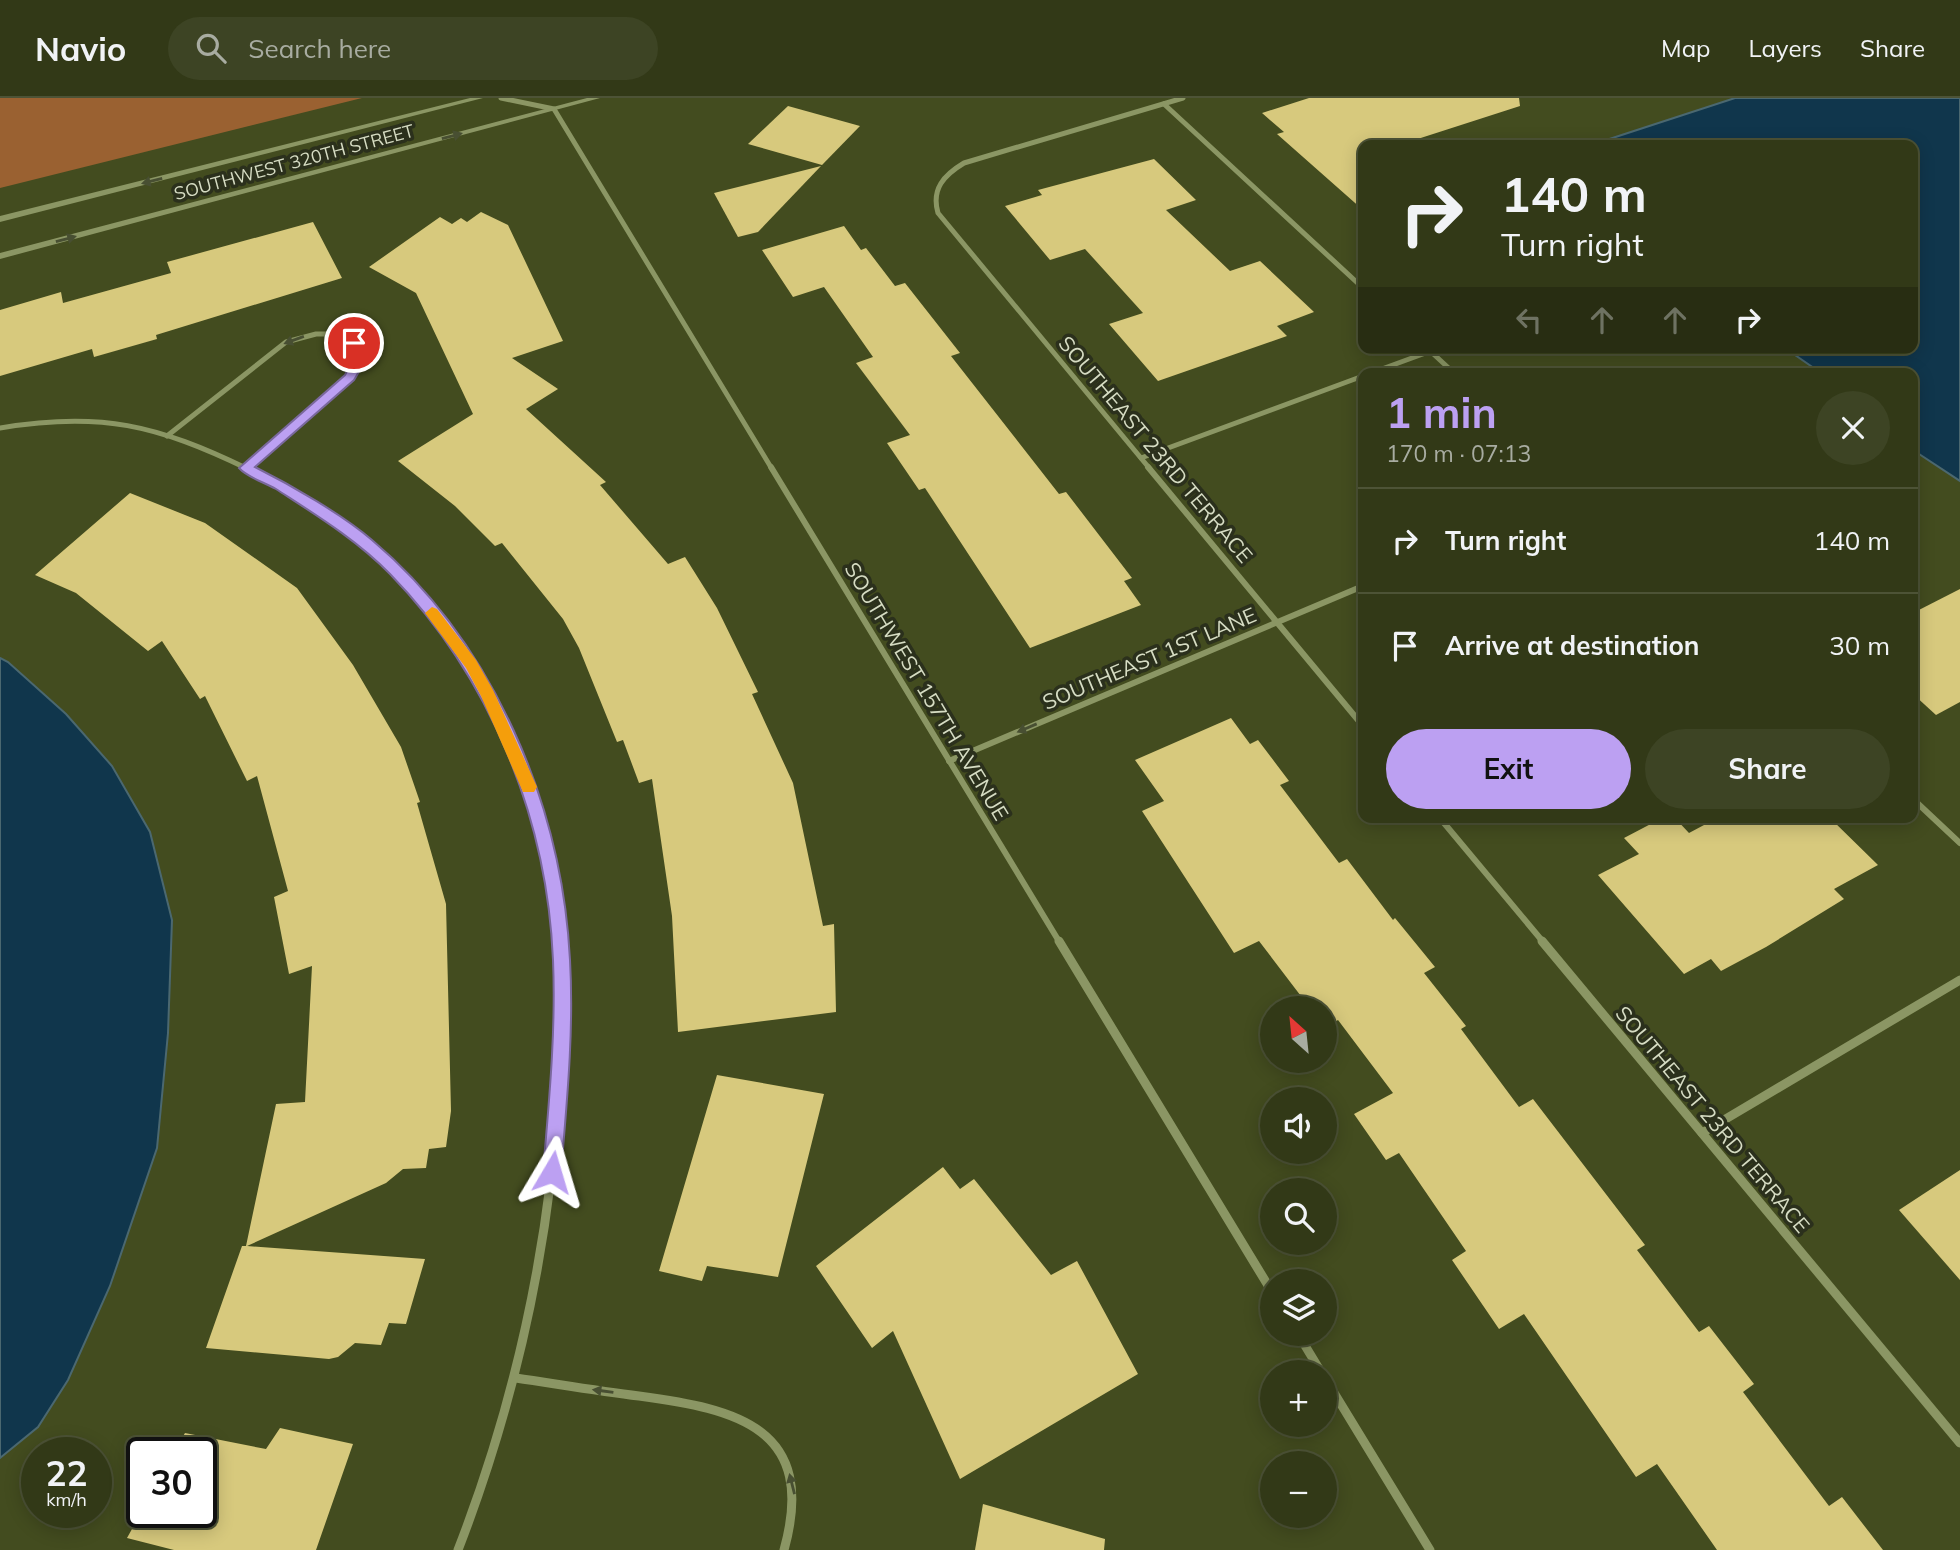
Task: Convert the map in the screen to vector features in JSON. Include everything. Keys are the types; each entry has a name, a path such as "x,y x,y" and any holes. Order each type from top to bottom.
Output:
{"street":[{"name":"SOUTHWEST 320TH STREET","path":"0,219 479,98"},
{"path":"501,98 554,109"},
{"name":"SOUTHWEST 320TH STREET","path":"0,256 596,98"},
{"path":"1183,98 1164,104 1358,283"},
{"name":"SOUTHEAST 23RD TERRACE","path":"1164,104 964,163 948,174 936,190 934,204 938,213 1358,720"},
{"name":"SOUTHWEST 157TH AVENUE","path":"554,109 1260,1272"},
{"path":"167,436 286,342 323,333 340,336 354,343 360,358 349,377 246,468"},
{"path":"1384,368 1419,354"},
{"path":"1433,354 1449,368"},
{"path":"1141,458 1358,378"},
{"path":"0,428 50,419 129,425 199,448 277,484 366,542 424,603 471,664 520,764 534,803 552,874 562,960 562,1064 550,1194 516,1378 484,1486 458,1550"},
{"name":"SOUTHEAST 1ST LANE","path":"949,761 1358,588"},
{"path":"1918,804 1960,843"},
{"name":"SOUTHEAST 23RD TERRACE","path":"1445,823 1960,1443"},
{"path":"1702,1133 1960,980"},
{"path":"516,1378 705,1406 746,1421 764,1433 777,1448 795,1490 795,1510 784,1550"},
{"path":"1337,1398 1430,1550"}],"shaded area":[{"path":"0,98 362,98 0,188"}],"water":[{"path":"1735,98 1960,98 1960,481 1918,453 1918,368 1814,368 1794,354 1918,354 1918,140 1606,140"},
{"path":"0,658 8,662 66,714 112,766 150,832 172,920 168,1033 157,1148 110,1286 68,1380 38,1427 26,1437 21,1437 21,1441 0,1458"}],"building":[{"path":"1309,98 1519,98 1520,106 1415,140 1358,140 1358,206 1277,134 1284,132 1262,113"},
{"path":"788,106 860,126 822,165 748,144"},
{"path":"1154,159 1196,200 1166,210 1230,271 1260,261 1314,312 1277,326 1287,336 1158,381 1109,324 1143,313 1085,249 1050,260 1005,206 1042,195 1038,190"},
{"path":"821,166 758,232 738,237 714,193"},
{"path":"481,212 508,225 563,341 512,358 558,389 526,409 606,482 600,485 668,564 685,557 717,608 758,692 752,694 793,783 823,926 834,924 836,1012 678,1032 672,916 652,779 639,783 623,740 617,742 579,648 563,619 502,543 495,546 455,506 398,461 473,414 416,293 369,267 440,217 452,224 461,218 467,222"},
{"path":"313,222 342,278 156,335 157,339 94,357 92,349 0,376 0,310 61,292 63,303 171,273 167,262"},
{"path":"844,226 861,250 866,248 895,286 905,283 960,353 951,356 1059,494 1066,492 1132,578 1124,581 1141,605 1030,648 925,488 919,490 887,443 910,435 856,363 873,357 824,287 793,297 762,250"},
{"path":"130,493 205,523 297,588 353,665 401,747 420,802 417,803 446,904 451,1111 446,1147 429,1149 426,1168 403,1169 386,1183 247,1246 425,1259 406,1324 389,1323 381,1345 355,1343 338,1357 329,1359 206,1348 242,1246 246,1246 276,1104 305,1102 312,966 289,974 274,897 288,891 257,776 247,781 205,696 200,699 162,641 148,651 76,593 35,575"},
{"path":"1960,589 1960,702 1936,715 1918,699 1918,610"},
{"path":"1231,718 1250,744 1258,740 1289,781 1280,785 1339,863 1347,859 1393,920 1395,918 1435,967 1424,973 1466,1026 1461,1029 1519,1107 1533,1099 1645,1245 1637,1250 1699,1332 1709,1326 1754,1384 1743,1392 1829,1506 1842,1497 1883,1550 1717,1550 1657,1464 1636,1477 1524,1314 1499,1329 1452,1260 1466,1251 1399,1153 1386,1160 1354,1114 1393,1093 1337,1021 1337,996 1301,996 1259,941 1234,953 1142,811 1164,801 1135,760"},
{"path":"1653,823 1680,823 1689,833 1708,823 1835,823 1878,865 1834,889 1844,899 1766,947 1721,971 1711,959 1684,974 1598,875 1639,854 1624,838"},
{"path":"717,1075 824,1094 778,1277 707,1266 702,1281 659,1271"},
{"path":"943,1167 960,1189 974,1179 1051,1275 1077,1261 1138,1374 960,1479 893,1331 872,1348 816,1266"},
{"path":"1960,1170 1960,1280 1899,1210"},
{"path":"280,1428 353,1444 316,1550 174,1550 127,1538 133,1528 217,1528 217,1439 266,1449"},
{"path":"185,1433 205,1437 183,1437"},
{"path":"983,1504 1105,1539 1104,1550 975,1550"}],"slow traffic":[{"path":"432,613 471,664 488,694 529,787"}],"route":[{"path":"354,343 360,358 356,370 246,468 277,484 366,542 396,571 446,629 471,664 504,727 520,764 544,838 552,874 562,960 562,1064 552,1172"}]}
